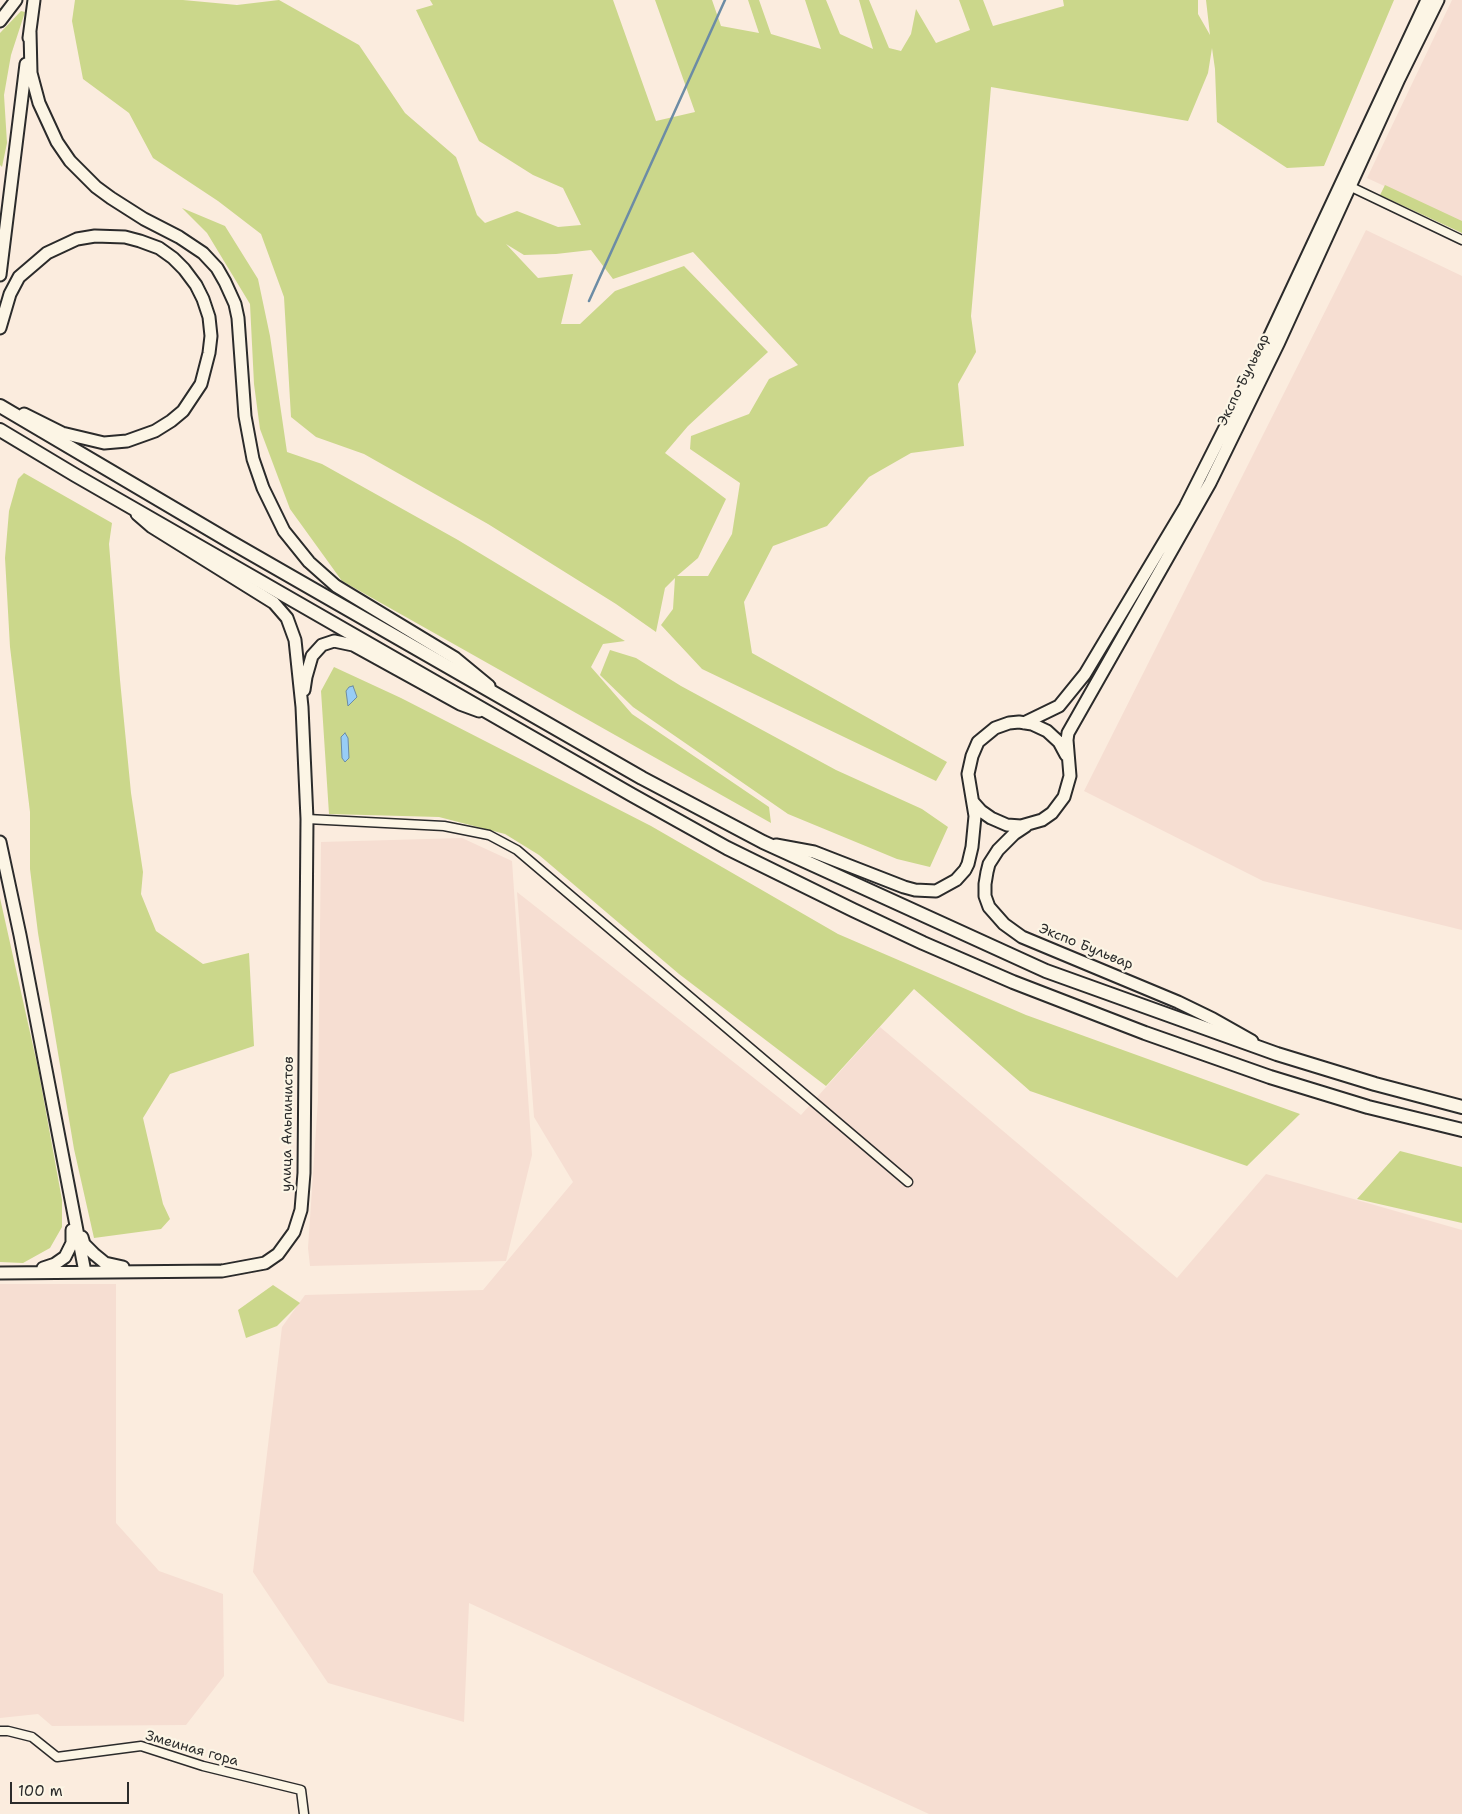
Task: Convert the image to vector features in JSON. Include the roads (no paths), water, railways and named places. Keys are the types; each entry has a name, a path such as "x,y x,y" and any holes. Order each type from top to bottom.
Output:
{"main road":[{"path":"0,21 16,0"},
{"path":"0,275 34,0"},
{"name":"Экспо Бульвар","path":"1268,1050 1234,1030 1178,1002 1022,938 1004,924 989,907 985,896 984,884 989,864 1003,843 1014,834 1042,820 1059,806 1068,788 1070,776 1067,740 1072,726 1210,484 1279,342 1427,0"},
{"name":"Экспо Бульвар","path":"1024,723 1059,706 1085,674 1185,507 1438,0"},
{"path":"30,32 31,73 39,103 57,142 70,161 96,188 144,219 179,237 203,253 217,268 226,282 235,304 239,325 242,390 253,459 262,488 284,531 309,562 336,586 456,658 500,695"},
{"path":"0,328 10,294 19,277 33,264 47,253 62,245 95,236 109,235 132,239 159,248 184,269 196,284 203,299 209,317 210,336 206,368 201,384 193,397 183,411 171,422 138,438 127,441 104,442 78,438 62,433 0,405"},
{"path":"0,405 237,546 642,778 763,842 1046,970 1268,1050 1375,1084 1462,1107"},
{"path":"0,430 127,505 728,848 853,910 995,974 1145,1032 1270,1077 1368,1107 1462,1130"},
{"path":"127,505 152,527 268,598 281,610 292,628 295,640 302,707"},
{"path":"302,707 306,678 312,656 322,645 334,642 353,645 460,704 498,718"},
{"name":"улица Альпинистов","path":"4,1273 222,1271 265,1262 278,1254 294,1232 301,1210 304,1173 307,819 302,707"},
{"name":"Экспо Бульвар","path":"763,842 814,852 904,887 915,890 936,891 956,880 968,864 975,816 968,786 968,774 972,756 978,742 1000,726 1014,722 1024,723 1039,727 1053,736 1059,742 1069,764"},
{"path":"973,802 981,811 1000,823 1028,826"},
{"path":"0,842 20,935 85,1272"},
{"path":"4,1273 49,1266 66,1257 72,1243 69,1188"},
{"path":"75,1217 84,1244 105,1262 116,1266 155,1271"}],"street":[{"path":"1347,185 1462,240"},
{"path":"307,819 444,826 489,835 517,850 908,1182"},
{"name":"Змеиная гора","path":"0,1731 8,1731 32,1738 56,1757 141,1746 203,1766 301,1790 304,1814"}],"water":[{"path":"353,686 357,697 348,706 346,691 349,687"},
{"path":"345,733 348,738 349,758 345,762 342,758 341,737"}],"waterway":[{"path":"589,301 725,0"}]}
